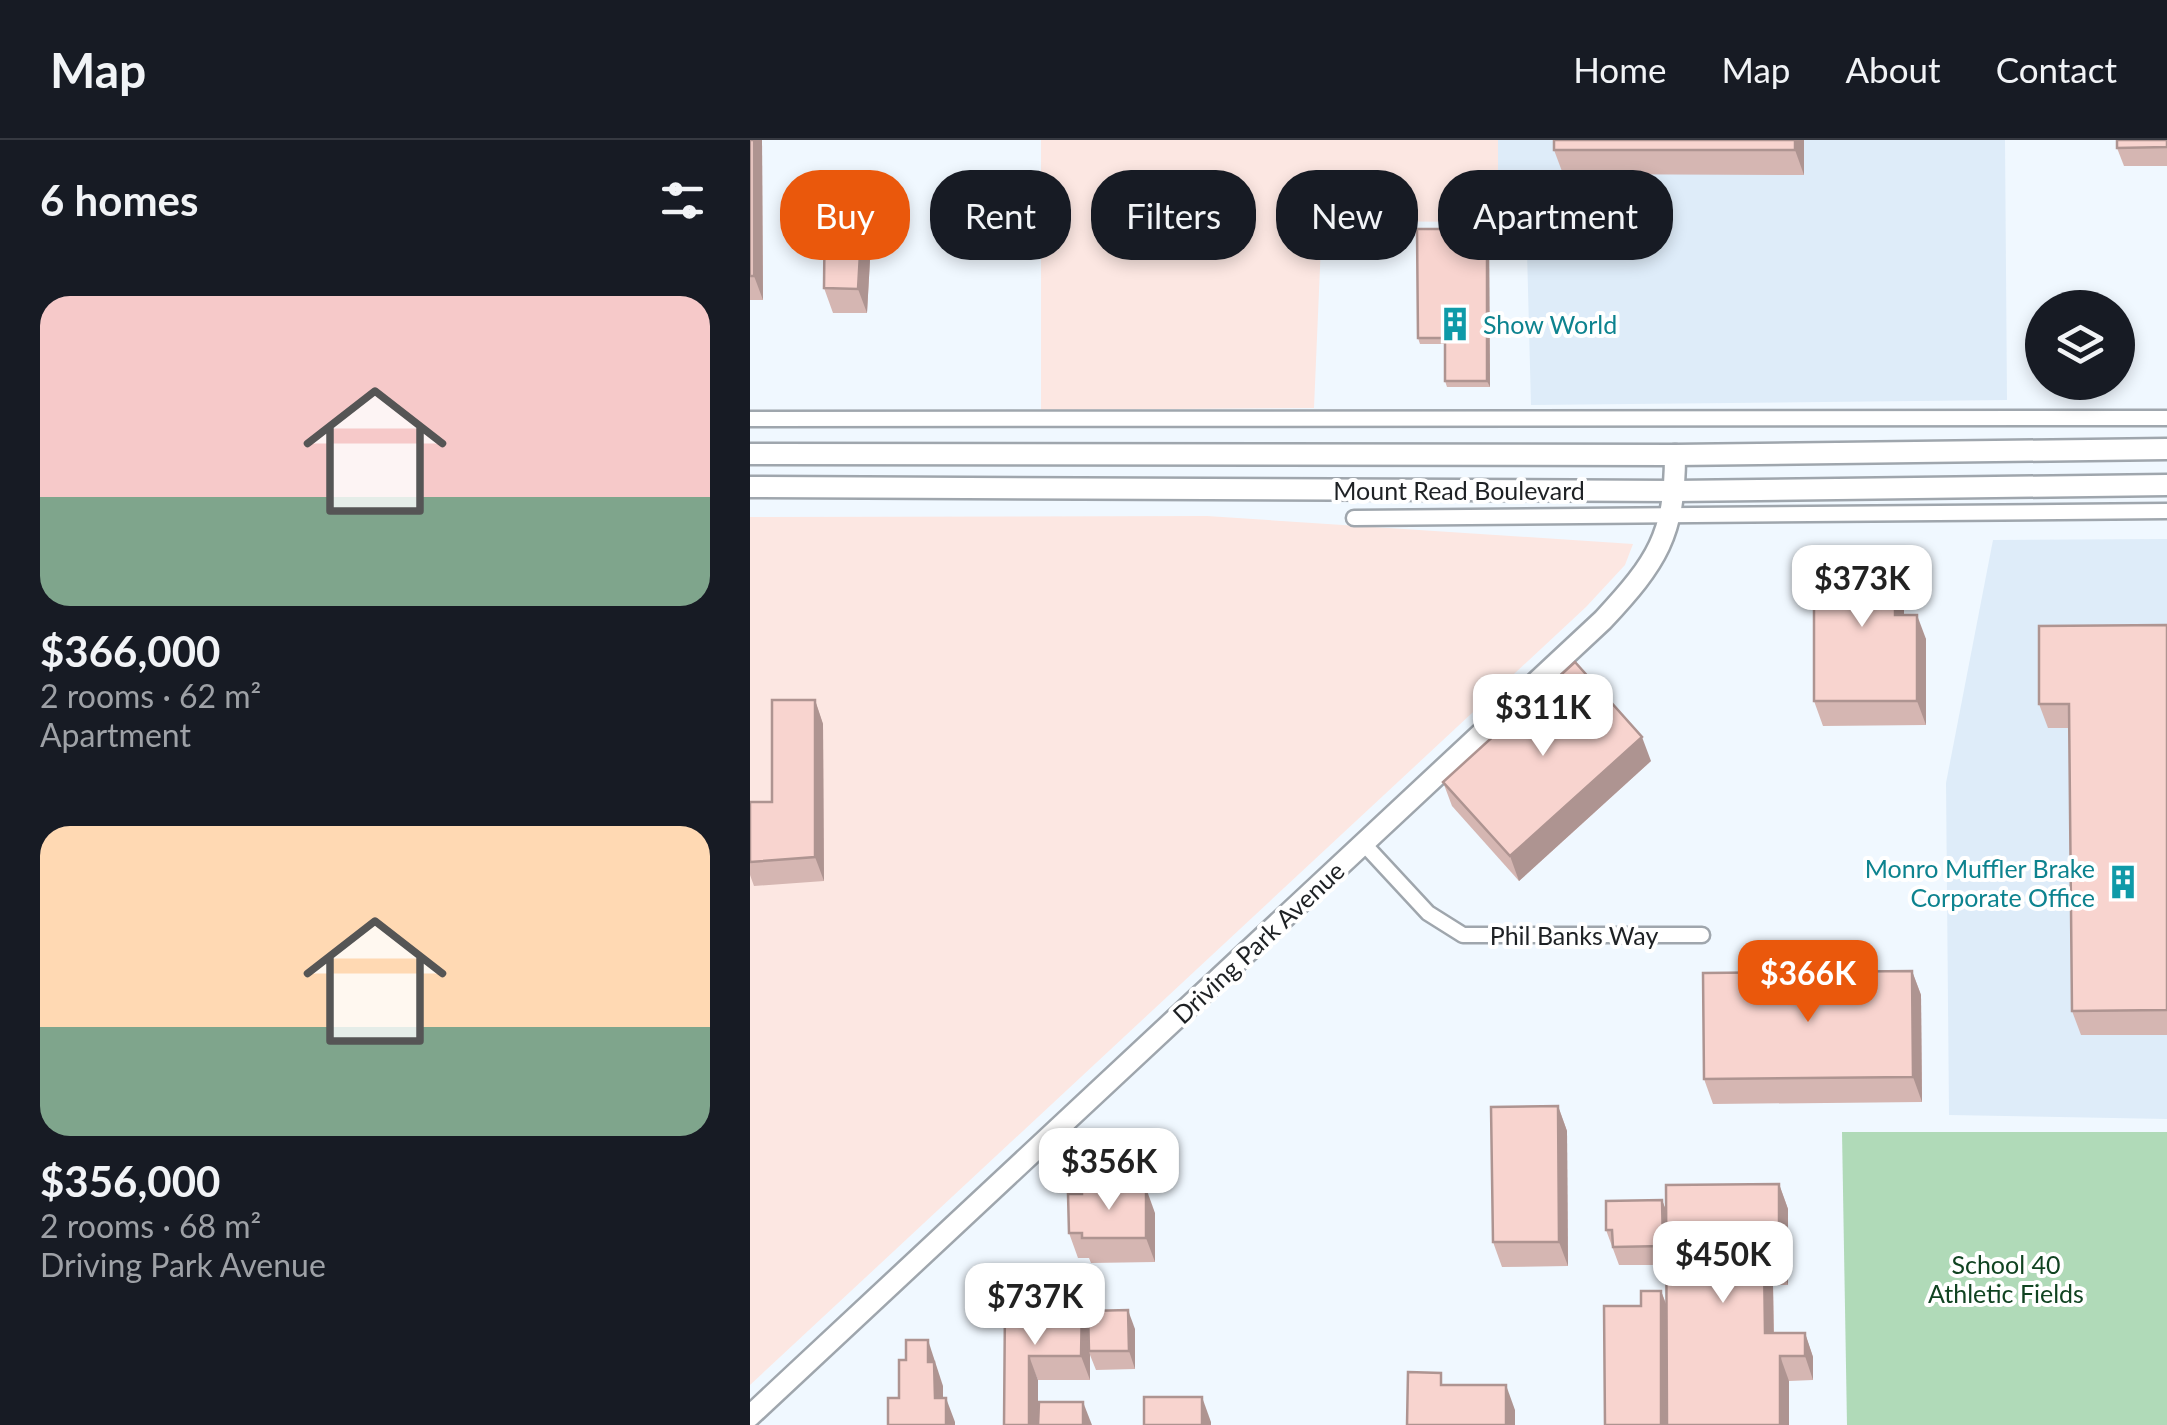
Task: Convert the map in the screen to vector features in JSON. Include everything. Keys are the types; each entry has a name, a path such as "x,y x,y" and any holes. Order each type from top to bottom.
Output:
{"main road":[{"name":"Mount Read Boulevard","path":"750,454 1675,455 2167,450"},
{"name":"Driving Park Avenue","path":"750,1416 1603,620 1653,562 1673,515 1675,455"},
{"name":"Mount Read Boulevard","path":"750,487 1675,490 2167,485"}],"street":[{"path":"750,419 2167,418"},
{"name":"Driving Park Avenue","path":"1675,421 1675,455"},
{"name":"Mount Read Boulevard","path":"1354,518 2167,511"},
{"name":"Phil Banks Way","path":"1364,844 1428,913 1463,934 1702,934"}],"shaded area":[{"path":"1041,140 1498,140 1498,170 1438,170 1438,222 1418,222 1418,170 1276,170 1276,260 1320,260 1314,408 1041,410 1041,260 1071,260 1071,170 1041,170"},
{"path":"1498,140 2005,140 2007,400 1531,405 1527,260 1673,260 1673,170 1498,170"},
{"path":"1207,516 1633,544 1625,565 1586,607 750,1385 750,517"},
{"path":"2167,539 2167,1119 1949,1115 1946,783 1993,540"}],"green space":[{"name":"School 40 Athletic Fields","path":"1842,1132 2167,1132 2167,1425 1847,1425"}],"building":[{"path":"750,140 754,140 754,276 750,276"},
{"path":"1554,140 1795,140 1795,150 1554,150"},
{"path":"2117,140 2167,140 2167,147 2117,148"},
{"name":"Show World","path":"1418,229 1438,229 1438,260 1487,260 1487,381 1445,381 1445,338 1418,338"},
{"path":"824,260 860,260 858,289 824,288"},
{"path":"1828,549 1895,549 1895,615 1917,615 1917,701 1814,701 1814,562 1828,562"},
{"name":"Monro Muffler Brake Corporate Office","path":"2167,625 2167,1010 2072,1011 2069,704 2039,704 2039,626"},
{"path":"1575,662 1642,737 1510,856 1443,782"},
{"path":"772,700 815,700 815,857 750,862 750,802 772,802"},
{"path":"1912,971 1913,1077 1704,1079 1703,973"},
{"path":"1558,1106 1559,1242 1493,1242 1491,1107"},
{"path":"1779,1184 1779,1260 1764,1260 1765,1333 1805,1333 1805,1356 1780,1356 1780,1425 1667,1425 1666,1185"},
{"path":"1146,1188 1146,1238 1082,1238 1082,1233 1069,1233 1068,1194 1082,1194 1082,1189"},
{"path":"1662,1200 1663,1246 1613,1247 1612,1230 1606,1230 1606,1201"},
{"path":"1641,1291 1661,1291 1661,1425 1605,1425 1604,1306 1641,1306"},
{"path":"1005,1304 1082,1304 1081,1356 1029,1356 1029,1425 1004,1425"},
{"path":"1128,1310 1129,1351 1089,1351 1088,1311"},
{"path":"906,1340 928,1340 928,1362 934,1362 935,1398 946,1398 946,1425 888,1425 888,1398 899,1398 899,1360 906,1360"},
{"path":"1408,1372 1441,1373 1441,1385 1506,1385 1506,1425 1407,1425"},
{"path":"1144,1397 1202,1397 1202,1425 1144,1425"},
{"path":"1039,1402 1083,1402 1083,1425 1038,1425"}],"place":[{"name":"Show World","path":"1455,324"},
{"name":"Monro Muffler Brake Corporate Office","path":"2123,882"}]}
